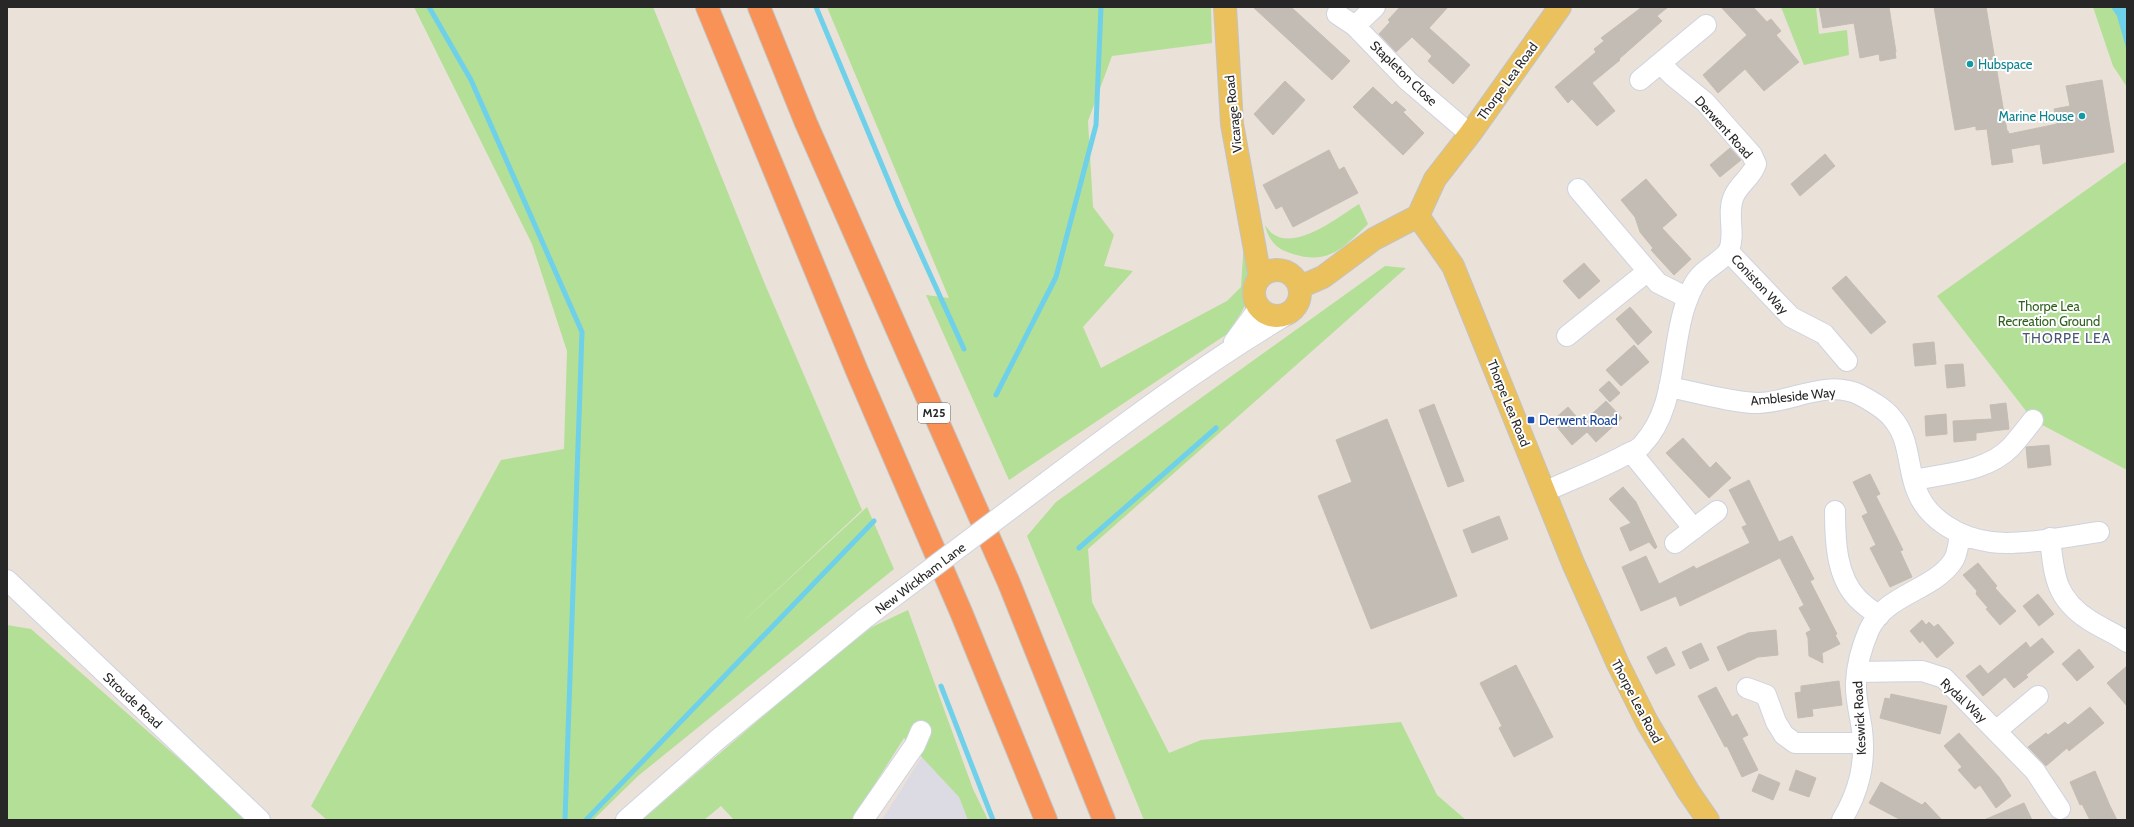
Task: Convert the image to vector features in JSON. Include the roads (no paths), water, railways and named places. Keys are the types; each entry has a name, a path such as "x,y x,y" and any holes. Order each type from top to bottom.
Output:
{"highway":[{"path":"707,7 857,371 961,612 1046,820"},
{"name":"M25","path":"759,7 806,123 1009,583 1104,820"}],"main road":[{"name":"Vicarage Road","path":"1225,7 1232,124 1248,220 1269,274"},
{"name":"Thorpe Lea Road","path":"1560,7 1470,134 1435,179 1418,216 1453,266 1482,334 1544,492 1618,664 1647,722 1688,791 1708,820"},
{"path":"1300,287 1323,278 1374,239 1418,216"},
{"path":"1269,274 1293,275 1300,287 1300,301 1288,314 1272,316 1259,308 1254,296 1254,289 1269,274"}],"street":[{"path":"1355,26 1375,7"},
{"name":"Stapleton Close","path":"1337,14 1355,26 1408,81 1470,134"},
{"path":"1640,80 1706,25"},
{"name":"Derwent Road","path":"1661,64 1673,76 1705,102 1752,155 1756,164 1754,171 1733,197 1730,218 1731,239 1728,251"},
{"path":"1578,189 1658,284 1688,298"},
{"path":"1544,492 1641,446 1654,428 1665,408 1676,347 1692,287 1700,275 1728,251"},
{"name":"Coniston Way","path":"1728,251 1791,317 1824,334 1847,361"},
{"path":"1567,336 1648,271"},
{"name":"New Wickham Lane","path":"1227,352 1259,308"},
{"name":"New Wickham Lane","path":"626,820 717,740 864,619 1122,425 1227,352 1288,314"},
{"name":"Ambleside Way","path":"1669,387 1759,403 1835,389 1858,394 1875,404 1892,417 1907,445 1916,489 1926,508 1960,535 1992,542 2050,538 2099,532"},
{"path":"1914,480 1974,469 1992,461 2010,448 2033,420"},
{"path":"1631,452 1694,529"},
{"path":"1676,543 1717,511"},
{"path":"1835,511 1835,540 1839,563 1857,598 1879,616"},
{"name":"Keswick Road","path":"1843,819 1855,797 1861,774 1862,732 1856,698 1857,672 1860,655 1870,628 1889,605 1938,575 1953,561 1960,535"},
{"path":"2050,538 2056,584 2065,600 2073,608 2090,620 2127,642"},
{"name":"Stroude Road","path":"7,580 260,820"},
{"name":"Rydal Way","path":"1857,672 1922,671 1944,678 2035,771 2060,809"},
{"path":"1748,688 1766,695 1776,722 1784,735 1795,743 1862,743"},
{"name":"Rydal Way","path":"1996,731 2038,696"},
{"path":"863,820 915,745 921,731"}],"water":[{"path":"2111,7 2127,7 2127,51 2117,16"}],"waterway":[{"path":"429,7 471,80 582,332 565,820"},
{"path":"816,7 899,206 964,349"},
{"path":"996,395 1056,277 1096,125 1101,7"},
{"path":"1079,548 1216,428"},
{"path":"586,820 874,521"},
{"path":"941,686 993,820"}],"place":[{"name":"Hubspace","path":"1970,64"},
{"name":"Marine House","path":"2082,116"},
{"name":"Derwent Road","path":"1531,420"}],"district":[{"name":"THORPE LEA","path":"2067,338"}],"park label":[{"name":"Thorpe Lea Recreation Ground","path":"2049,314"}]}
